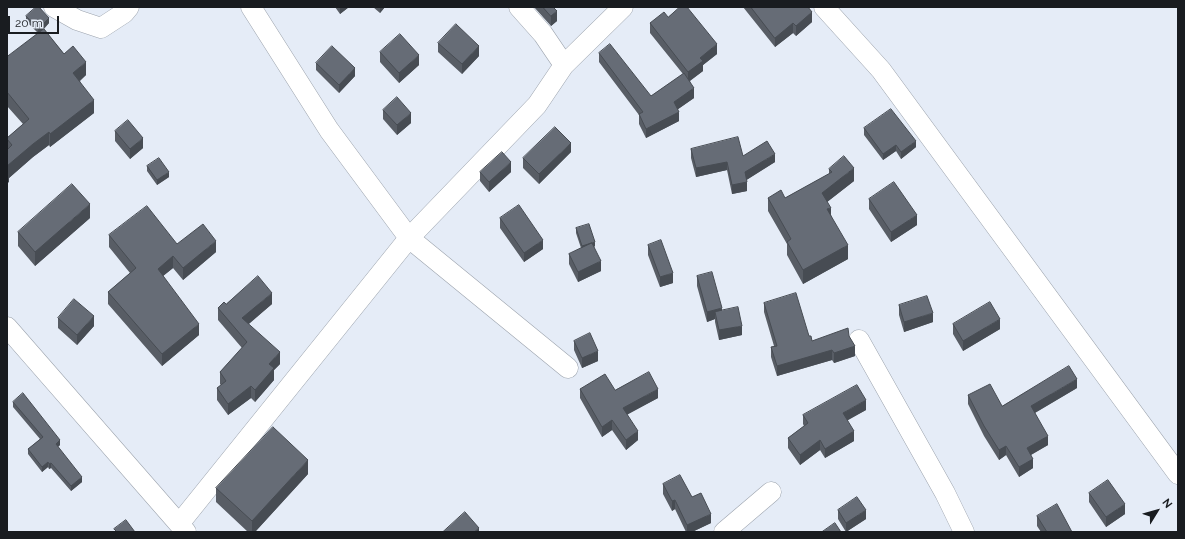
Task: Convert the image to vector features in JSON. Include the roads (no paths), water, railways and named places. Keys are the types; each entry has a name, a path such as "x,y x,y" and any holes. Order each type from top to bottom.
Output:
{"street":[{"path":"54,7 78,20 101,28 129,7"},
{"path":"251,7 329,130 409,238 568,368"},
{"path":"518,7 543,34 564,65"},
{"path":"7,327 183,528 409,238 537,105 564,65 623,7"},
{"path":"824,7 881,70 1178,474"},
{"path":"859,340 912,432 964,532"},
{"path":"724,532 771,492"}]}
